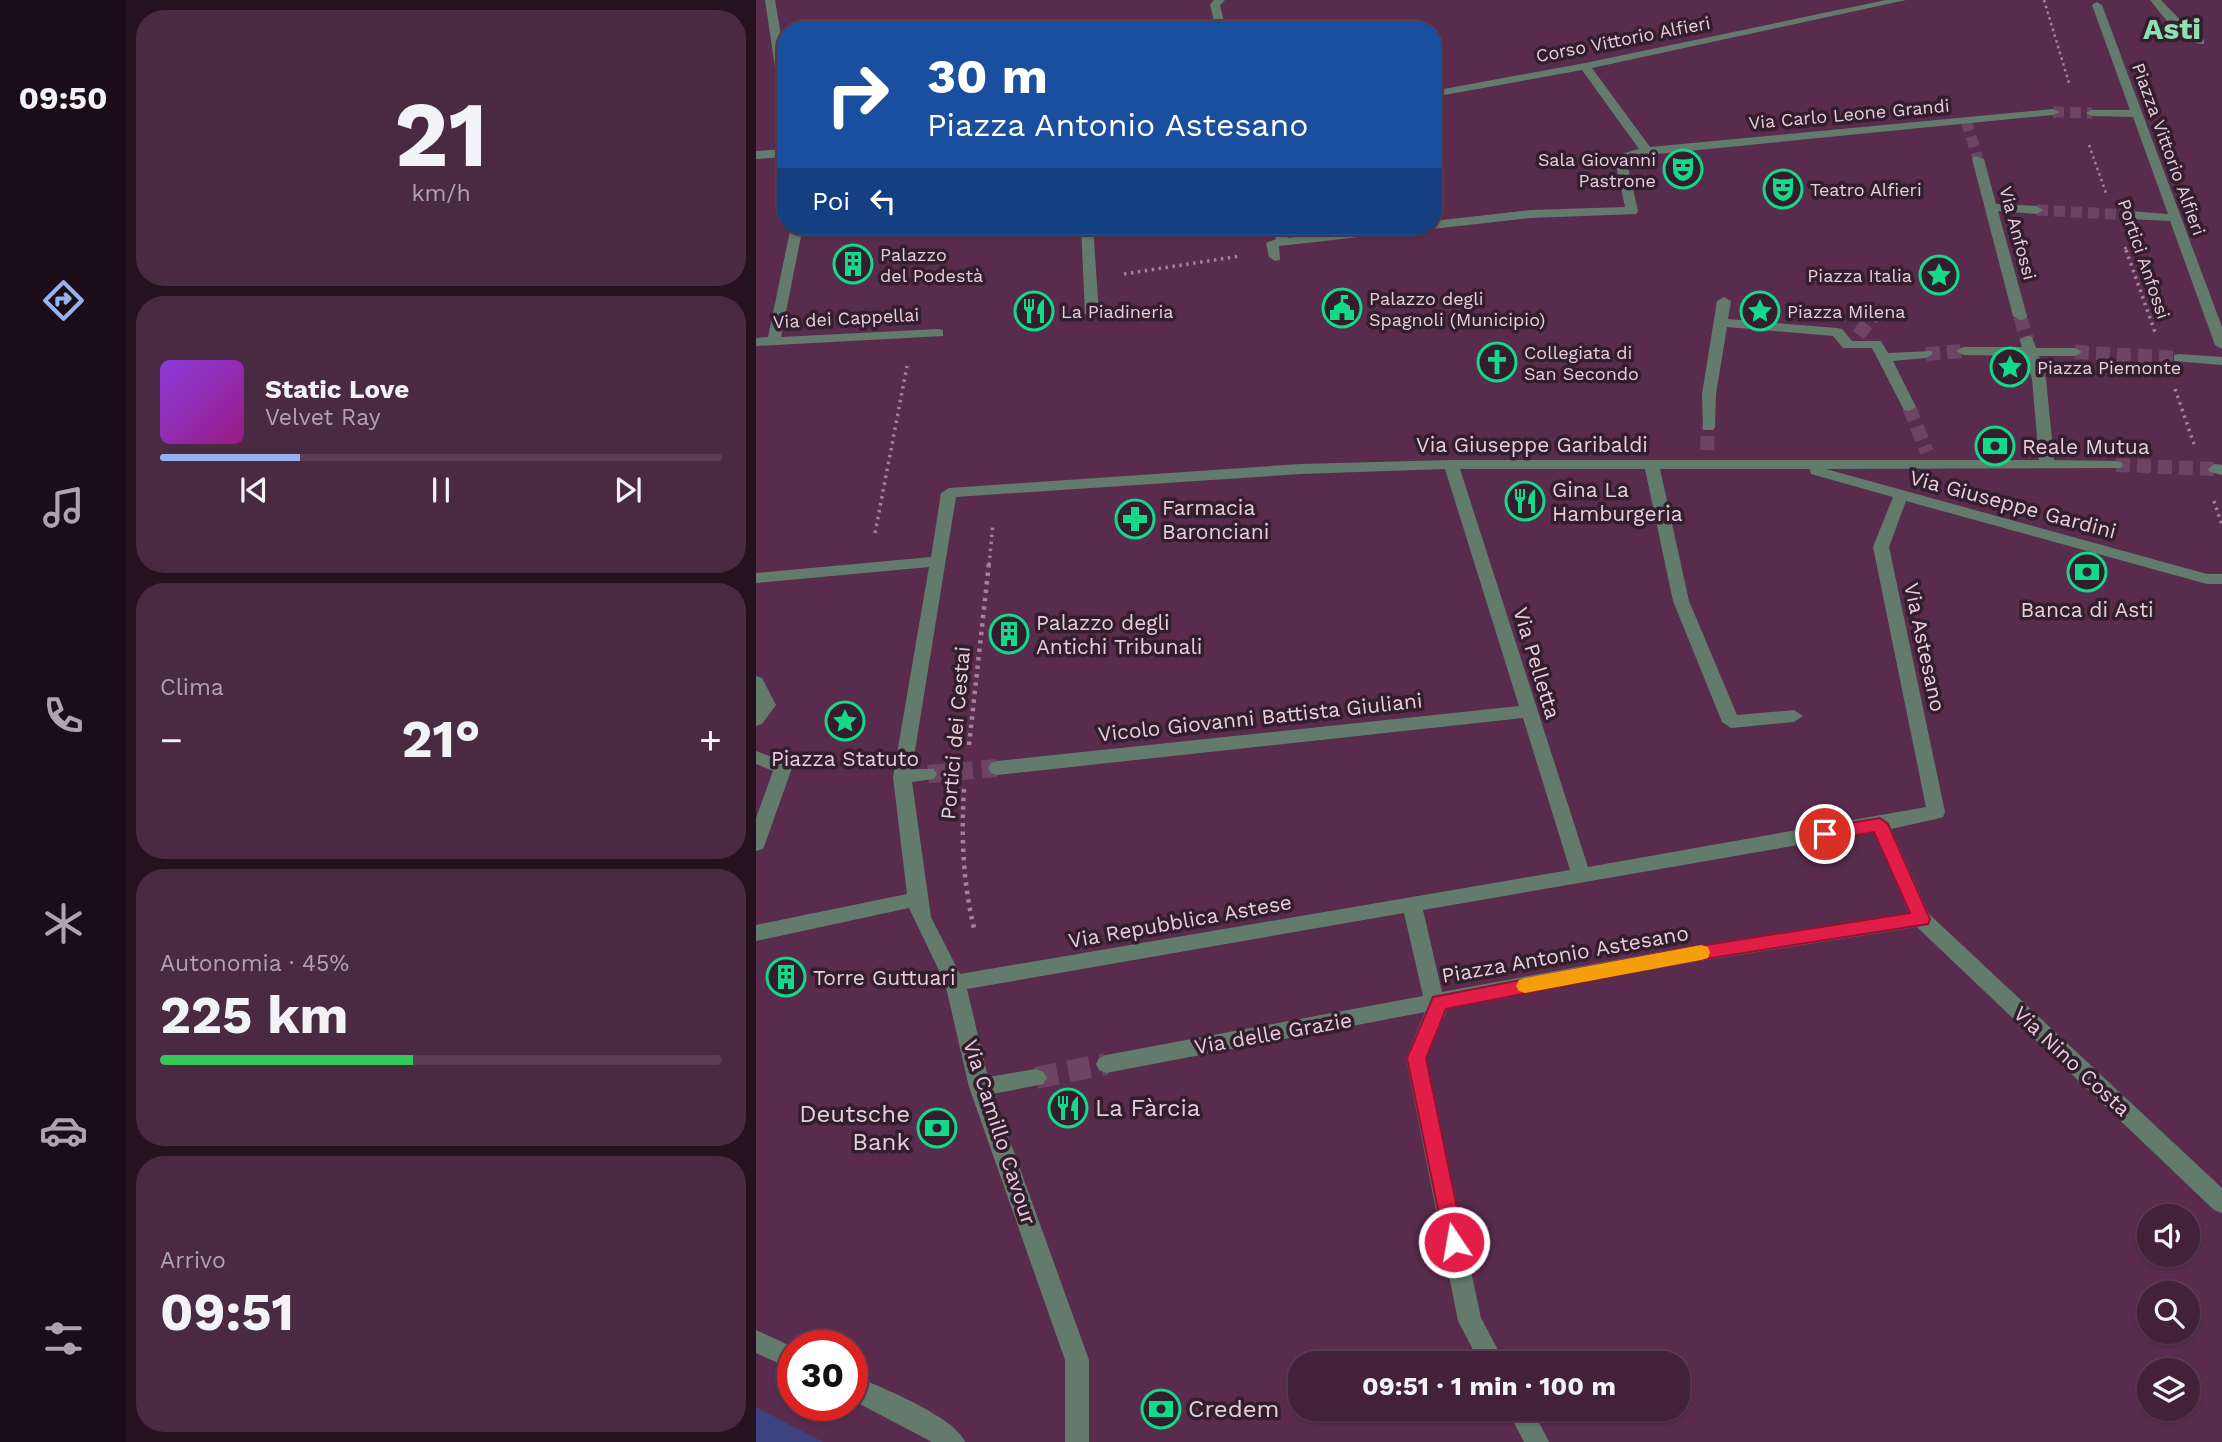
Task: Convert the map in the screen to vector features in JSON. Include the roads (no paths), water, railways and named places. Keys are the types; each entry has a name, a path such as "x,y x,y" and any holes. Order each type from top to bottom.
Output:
{"street":[{"path":"770,0 777,47"},
{"path":"1219,21 1215,4 1220,0"},
{"name":"Corso Vittorio Alfieri","path":"1442,92 1901,0"},
{"name":"Piazza Vittorio Alfieri","path":"2109,0 2096,2 2222,345"},
{"path":"2155,0 2186,32 2200,42"},
{"path":"1585,65 1647,151"},
{"name":"Via Carlo Leone Grandi","path":"1442,224 1531,214 1632,211 1620,156 1647,151 2053,112"},
{"path":"2092,113 2137,114"},
{"path":"756,155 777,154"},
{"name":"Via Anfossi","path":"1978,159 2020,316"},
{"path":"1993,208 2037,210"},
{"path":"2129,215 2175,218"},
{"path":"774,340 795,235"},
{"path":"1088,235 1092,314"},
{"path":"1280,235 1284,242"},
{"path":"1275,257 1272,243 1345,235"},
{"path":"1708,427 1714,353 1722,323 1724,301"},
{"path":"1722,323 1819,328 1837,332 1853,340 1876,344 1909,407"},
{"name":"Via dei Cappellai","path":"756,342 938,333"},
{"path":"1963,351 2033,347 2075,352"},
{"path":"2033,347 2039,379 2047,464"},
{"path":"1884,357 1926,354"},
{"path":"2179,358 2222,361"},
{"name":"Via Giuseppe Garibaldi","path":"949,493 1301,469 1451,464 1652,465 1707,457 1794,465 1929,459 2116,465"},
{"name":"Via Pelletta","path":"1451,464 1581,875"},
{"path":"1652,465 1681,601 1731,722 1794,716"},
{"name":"Via Giuseppe Gardini","path":"1794,465 2207,579 2222,579"},
{"name":"Via Camillo Cavour","path":"949,493 902,777 917,899 921,917 955,983 980,1087 1077,1360 1077,1442"},
{"name":"Via Astesano","path":"1880,824 1936,812 1881,547 1901,495"},
{"path":"756,578 938,561"},
{"path":"756,682 767,705 756,720"},
{"name":"Vicolo Giovanni Battista Giuliani","path":"997,768 1528,711"},
{"path":"756,757 783,768 756,844"},
{"path":"902,777 928,774"},
{"path":"1412,904 1880,824 1922,919"},
{"path":"756,933 917,899"},
{"name":"Piazza Antonio Astesano","path":"1412,904 1434,1001 1440,1002 1680,956 1922,919"},
{"name":"Via Repubblica Astese","path":"955,983 1412,904"},
{"name":"Via Nino Costa","path":"1922,919 2222,1203"},
{"path":"1440,1002 1416,1058 1470,1321 1486,1351"},
{"name":"Via delle Grazie","path":"1106,1064 1440,1002"},
{"path":"980,1087 1036,1078"},
{"path":"756,1341 777,1351"},
{"path":"868,1395 930,1426 953,1442"},
{"path":"1526,1421 1537,1442"}],"tunnel":[{"path":"2053,112 2092,113"},
{"path":"1966,120 1978,159"},
{"path":"2037,210 2129,215"},
{"path":"1858,335 1879,310"},
{"path":"2020,316 2027,340"},
{"path":"1926,354 1963,351"},
{"path":"2075,352 2179,358"},
{"path":"1909,407 1927,452"},
{"path":"1707,450 1708,427"},
{"path":"2116,465 2215,469"},
{"path":"928,774 997,768"},
{"path":"1036,1078 1106,1064"}],"place":[{"name":"Sala Giovanni Pastrone","path":"1683,169"},
{"name":"Teatro Alfieri","path":"1783,189"},
{"name":"Palazzo del Podestà","path":"853,264"},
{"name":"Piazza Italia","path":"1939,275"},
{"name":"Palazzo degli Spagnoli (Municipio)","path":"1342,308"},
{"name":"La Piadineria","path":"1034,311"},
{"name":"Piazza Milena","path":"1760,311"},
{"name":"Collegiata di San Secondo","path":"1497,362"},
{"name":"Piazza Piemonte","path":"2010,367"},
{"name":"Reale Mutua","path":"1995,446"},
{"name":"Gina La Hamburgeria","path":"1525,501"},
{"name":"Farmacia Baronciani","path":"1135,519"},
{"name":"Banca di Asti","path":"2087,572"},
{"name":"Palazzo degli Antichi Tribunali","path":"1009,634"},
{"name":"Piazza Statuto","path":"845,721"},
{"name":"Torre Guttuari","path":"786,977"},
{"name":"La Fàrcia","path":"1068,1108"},
{"name":"Deutsche Bank","path":"937,1128"},
{"name":"Credem","path":"1161,1409"}],"district":[{"name":"Asti","path":"2172,28"}]}
